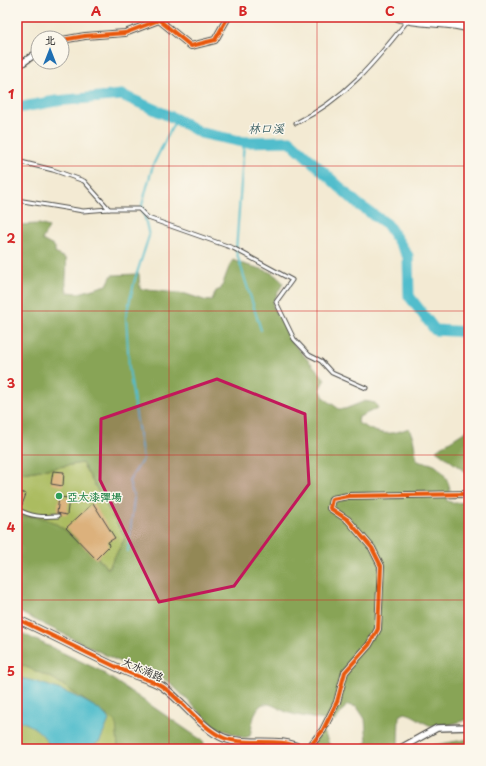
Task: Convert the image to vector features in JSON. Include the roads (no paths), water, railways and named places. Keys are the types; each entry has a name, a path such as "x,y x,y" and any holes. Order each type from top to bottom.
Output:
{"main road":[{"path":"398,17 408,20 456,24 469,28"}],"street":[{"path":"70,39 125,33 159,20 191,46 205,44 215,40 228,17"},
{"path":"17,67 30,58"},
{"path":"308,749 323,730 337,702 345,672 369,645 378,629 381,566 372,548 353,525 330,508 332,499 348,496 469,494"},
{"name":"大水湳路","path":"17,618 128,672 162,686 184,704 205,725 223,737 238,741 290,744 301,749"},
{"path":"399,749 437,728 469,726"}],"lane":[{"path":"296,123 317,112 347,90 378,57 408,20"},
{"path":"17,161 53,170 84,181 109,209"},
{"path":"17,200 83,211 139,209 148,218 233,248 292,280 276,302 294,339 310,355 321,360 332,373 366,388"},
{"path":"17,509 28,515 40,517 58,516"}],"water":[{"path":"17,678 26,679 68,693 94,706 104,713 109,720 100,741 89,749 50,749 42,734 38,730 17,720"}],"waterway":[{"name":"林口溪","path":"17,108 56,101 122,95 176,119 201,133 244,142 290,141 359,205 387,224 408,256 409,296 435,330 469,332"},
{"path":"128,551 134,498 129,481 143,459 129,369 126,316 135,279 149,236 142,205 153,165 176,119"},
{"path":"244,142 236,251 261,330"}],"place":[{"name":"亞太漆彈場","path":"59,496"}]}
